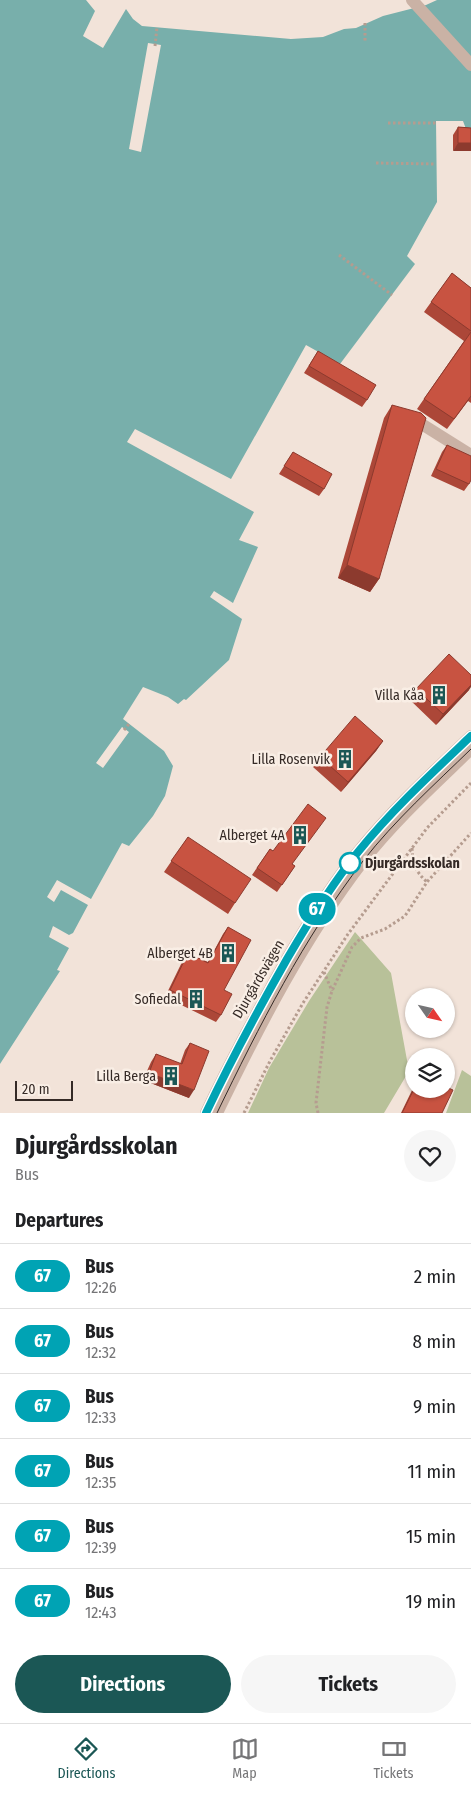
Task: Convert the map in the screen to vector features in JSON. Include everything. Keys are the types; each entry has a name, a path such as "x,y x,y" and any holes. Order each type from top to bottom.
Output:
{"street":[{"path":"412,0 471,65"},
{"path":"420,423 471,455"},
{"name":"Djurgårdsvägen","path":"206,1113 241,1041 301,935 331,889 356,854 393,810 471,736"},
{"name":"Djurgårdsvägen","path":"217,1113 246,1052 281,988 364,860 400,817 471,749"}],"path":[{"path":"365,23 365,42"},
{"path":"155,46 157,27"},
{"path":"388,123 436,123"},
{"path":"376,163 436,164"},
{"path":"339,255 392,295"},
{"path":"124,730 129,724"},
{"path":"244,1113 270,1061 303,1003 348,934 427,828 471,783"},
{"path":"318,1113 316,1103 327,1007 332,990 352,947 361,938 385,928 406,916 427,882 471,833"},
{"path":"412,848 412,858 417,872 427,882"},
{"path":"323,972 332,990"}],"green space":[{"path":"355,932 391,973 405,1049 405,1078 384,1113 248,1113 269,1068 309,1001"},
{"path":"462,1070 471,1076 471,1113 446,1113 452,1098 455,1098 455,1089"}],"water":[{"path":"0,0 86,0 95,11 83,36 103,48 126,9 133,19 142,26 291,39 323,37 344,29 356,28 383,16 426,5 437,0 471,0 471,129 466,129 463,121 436,121 437,202 407,256 415,264 340,364 306,345 231,479 135,429 127,442 254,512 239,540 258,547 233,603 214,591 210,597 242,619 229,660 186,700 184,699 178,704 168,697 143,687 123,719 164,751 173,766 165,796 153,816 129,846 122,843 91,899 57,880 47,897 54,902 61,890 88,905 73,933 69,935 53,926 49,937 69,948 57,970 60,971 0,1064"}],"pier":[{"path":"148,43 161,45 141,152 129,149"},
{"path":"122,727 129,732 103,768 96,763"}],"building":[{"path":"458,127 471,128 471,143 458,143"},
{"path":"452,273 471,288 471,331 431,302"},
{"path":"471,332 471,396 454,419 424,399"},
{"path":"318,351 376,385 367,400 309,366"},
{"path":"392,405 421,413 426,418 379,579 347,565"},
{"path":"447,445 471,456 471,480 469,484 436,469"},
{"path":"293,452 332,474 324,489 284,466"},
{"name":"Villa Kåa","path":"449,654 471,675 471,685 443,714 416,689"},
{"name":"Lilla Rosenvik","path":"355,716 383,741 348,782 320,757"},
{"path":"308,804 326,818 292,864 295,866 282,885 257,868 270,849 273,851"},
{"path":"188,837 251,879 235,903 171,861"},
{"path":"228,927 251,940 224,990 232,994 221,1015 170,990 188,953 208,963"},
{"name":"Lilla Berga","path":"190,1043 209,1051 194,1090 149,1073 156,1054 182,1064"},
{"path":"410,1098 449,1098 442,1113 402,1113"}],"tram line":[{"path":"206,1113 276,978 338,878 385,821 471,736"},
{"path":"217,1113 284,983 342,890 388,831 471,749"}],"bus line":[{"name":"67","path":"206,1113 236,1049 301,935 331,889 356,854 393,810 471,736"}],"place":[{"name":"Villa Kåa","path":"439,695"},
{"name":"Lilla Rosenvik","path":"345,759"},
{"name":"Alberget 4A","path":"300,835"},
{"name":"Djurgårdsskolan","path":"350,863"},
{"name":"Alberget 4B","path":"228,953"},
{"name":"Sofiedal","path":"196,999"},
{"name":"Lilla Berga","path":"171,1076"}]}
